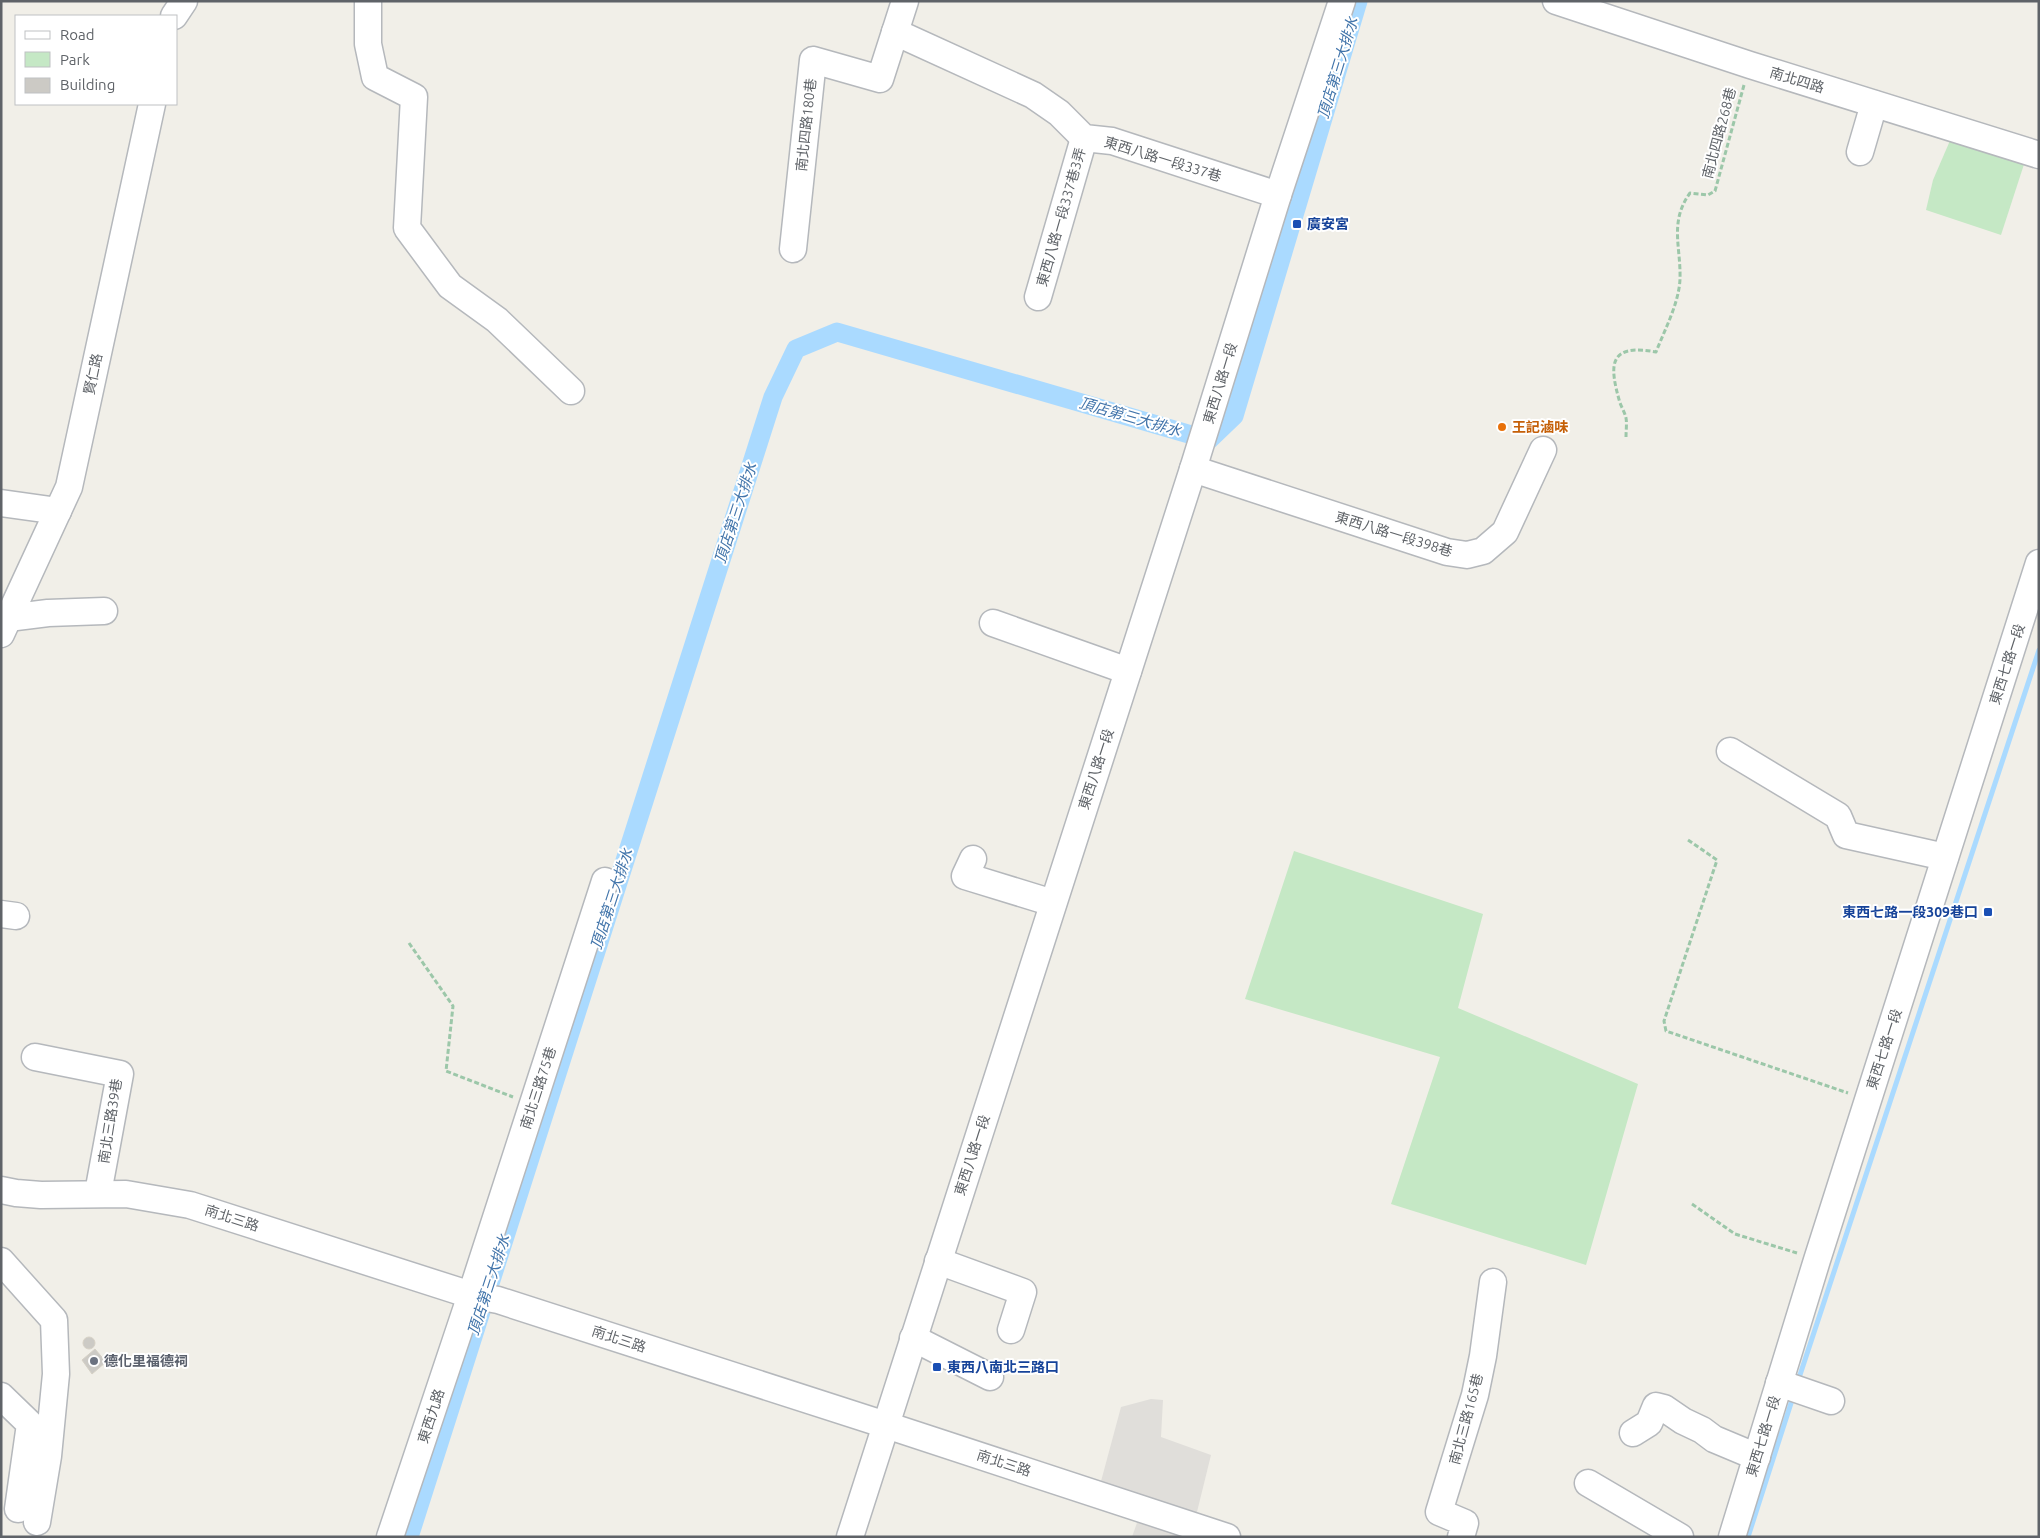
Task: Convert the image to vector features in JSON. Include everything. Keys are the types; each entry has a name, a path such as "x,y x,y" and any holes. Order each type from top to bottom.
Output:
{"street":[{"path":"175,15 184,1"},
{"path":"368,1 368,44 375,78 414,97 407,228 450,286 497,320 572,391"},
{"name":"南北四路180巷","path":"793,249 813,60 880,79 905,1"},
{"name":"東西八路一段","path":"850,1537 1342,1"},
{"name":"南北四路","path":"1556,1 1750,65 2039,155"},
{"path":"895,32 1033,95 1060,113 1084,138"},
{"path":"1860,152 1874,104"},
{"name":"賢仁路","path":"5,626 69,487 152,105"},
{"name":"東西八路一段337巷","path":"1084,138 1112,140 1278,196"},
{"name":"東西八路一段337巷3弄","path":"1038,297 1084,138"},
{"name":"東西八路一段398巷","path":"1193,469 1447,552 1467,555 1483,551 1505,532 1543,450"},
{"path":"1,503 58,511"},
{"name":"東西七路一段","path":"1732,1537 1817,1260 2039,563"},
{"path":"5,626 48,612 104,611"},
{"path":"993,623 1128,671"},
{"path":"1730,751 1838,816 1846,835 1945,857"},
{"path":"972,859 965,876 1053,903"},
{"name":"南北三路75巷","path":"471,1295 605,880"},
{"name":"南北三路39巷","path":"35,1057 120,1074 98,1193"},
{"name":"南北三路","path":"1,1190 40,1195 126,1194 190,1205 471,1295 498,1300 886,1424 1227,1537"},
{"path":"1,1261 54,1320 56,1374 48,1456 27,1516"},
{"path":"938,1261 1023,1292 1011,1330"},
{"name":"南北三路165巷","path":"1461,1537 1465,1523 1440,1512 1475,1395 1483,1356 1493,1282"},
{"name":"東西九路","path":"390,1537 471,1295"},
{"path":"914,1338 990,1377"},
{"path":"1779,1383 1832,1401"},
{"path":"1,1396 30,1424 27,1516"},
{"path":"1633,1433 1649,1423 1656,1406 1664,1408 1683,1422 1702,1430 1714,1439 1757,1457"},
{"path":"1588,1483 1680,1537"}],"path":[{"name":"南北四路268巷","path":"1626,437 1626,419 1620,404 1613,367 1616,358 1624,352 1645,350 1656,352 1677,296 1680,278 1676,234 1683,202 1690,193 1708,195 1715,191 1750,65"},
{"path":"1688,840 1717,860 1664,1020 1666,1031 1868,1100"},
{"path":"409,943 453,1006 446,1071 532,1104"},
{"path":"1692,1204 1734,1234 1817,1260"}],"shaded area":[{"path":"1151,1399 1163,1400 1161,1437 1211,1455 1196,1516 1100,1485 1121,1407"},
{"path":"1138,1520 1193,1537 1132,1537"}],"green space":[{"path":"1955,129 2028,152 2001,235 1926,210 1933,180"},
{"path":"1294,851 1483,914 1458,1008 1638,1084 1586,1265 1391,1204 1440,1057 1245,999"}],"building":[{"path":"87,1337 91,1337 95,1343 91,1349 87,1349 83,1345 83,1341"},
{"name":"德化里福德祠","path":"95,1349 106,1362 92,1374 82,1360"}],"waterway":[{"name":"頂店第三大排水","path":"409,1537 773,397 796,349 837,332 1209,440 1234,416 1358,1"},
{"path":"1798,1381 2039,650"},
{"path":"1748,1537 1793,1397"}],"place":[{"name":"廣安宮","path":"1297,224"},
{"name":"王記滷味","path":"1502,427"},
{"name":"東西七路一段309巷口","path":"1988,912"},
{"name":"德化里福德祠","path":"94,1361"},
{"name":"東西八南北三路口","path":"937,1367"}]}
